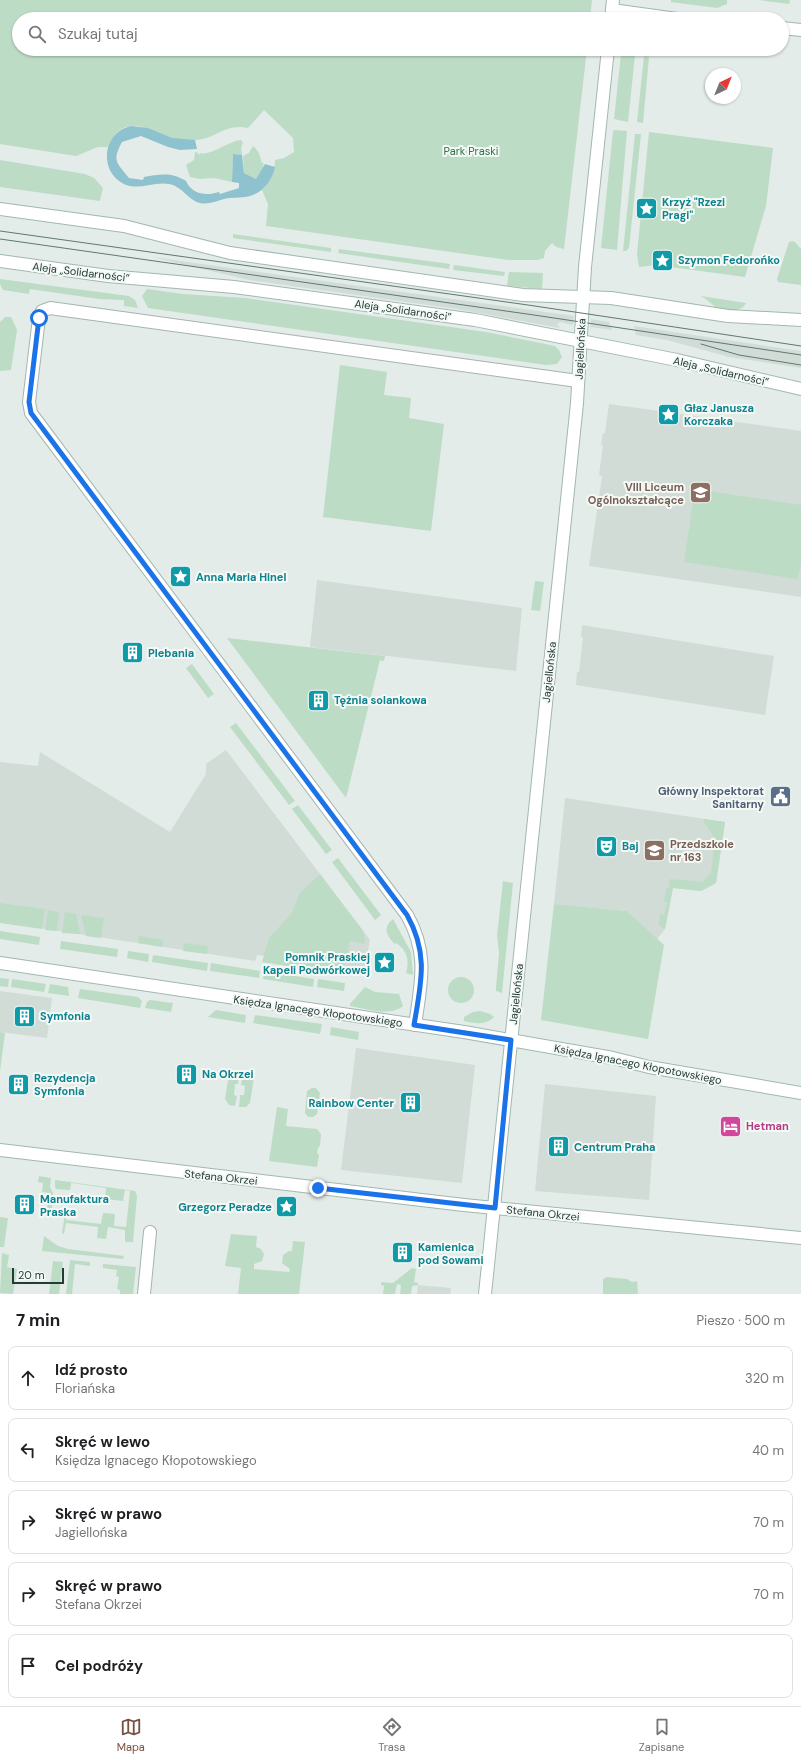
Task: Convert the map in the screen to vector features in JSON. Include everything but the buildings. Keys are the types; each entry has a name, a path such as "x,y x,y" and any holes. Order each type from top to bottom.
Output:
{"street":[{"path":"612,10 626,12"},
{"path":"789,29 801,30"},
{"name":"Jagiellońska","path":"485,1294 567,508 578,381 586,256 607,56"},
{"path":"0,209 124,226 230,253 523,294 618,299 728,316 801,320"},
{"name":"Aleja „Solidarności”","path":"0,261 108,276 234,287 467,319 677,360 801,389"},
{"path":"414,1025 423,964 418,939 407,915 31,413 29,402 39,318 42,311 50,308 578,381"},
{"name":"Księdza Ignacego Kłopotowskiego","path":"0,963 511,1040 613,1058 649,1067 801,1093"},
{"name":"Stefana Okrzei","path":"0,1150 495,1208 801,1238"},
{"path":"144,1294 150,1232"}],"shaded area":[{"path":"152,257 574,316 573,325 560,322 557,324 560,328 457,309 249,280"},
{"path":"591,319 609,322 612,330 590,327"},
{"path":"634,326 801,351 801,368 729,357 667,340 636,335"},
{"name":"VIII Liceum Ogólnokształcące","path":"609,404 801,431 801,597 589,566 602,476 599,475 603,445 601,445 603,433 605,433"},
{"path":"317,580 522,608 516,671 310,647"},
{"path":"582,625 774,656 765,715 576,685 583,638 581,637"},
{"path":"226,750 370,940 364,971 257,955 255,961 0,922 0,762 38,766 40,752 170,832 206,774 206,764"},
{"path":"565,798 725,822 716,883 701,891 673,888 665,929 657,939 627,911 554,904"},
{"name":"Symfonia","path":"0,991 52,998 47,1038 0,1032"},
{"path":"356,1048 475,1065 462,1183 341,1170"},
{"name":"Centrum Praha","path":"545,1084 656,1096 649,1200 535,1191"},
{"path":"418,1285 451,1288 450,1294 417,1294"}],"green space":[{"name":"Park Praski","path":"0,0 592,0 591,12 12,12 12,56 586,56 564,249 556,247 552,243 545,251 544,258 537,260 508,260 266,226 268,204 262,190 272,176 275,160 284,158 294,152 293,138 264,110 248,128 232,128 202,139 195,140 173,139 142,127 126,127 115,135 108,147 98,147 76,156 0,144"},
{"path":"671,0 727,0 727,4 717,8 671,2"},
{"path":"759,0 790,0 789,4"},
{"path":"621,56 635,56 628,122 614,119"},
{"path":"644,56 649,57 643,123 637,122"},
{"path":"614,130 627,131 617,250 601,248"},
{"path":"649,132 773,148 766,206 745,277 656,265 639,267 637,254"},
{"path":"635,134 641,134 629,248 626,251 623,251"},
{"path":"241,140 243,143 241,147 242,155 233,154 232,182 214,178 200,179 190,177 186,165 194,160 195,152 199,155 201,153 209,152"},
{"path":"253,146 259,153 261,163 263,162 262,171 256,179 244,173 243,156 249,153"},
{"path":"0,160 85,174 94,178 103,188 100,201 0,187"},
{"path":"233,234 331,248 331,252 233,238"},
{"path":"789,242 795,242 801,249 801,285 778,282 777,279"},
{"path":"339,249 450,264 449,269 338,253"},
{"path":"454,265 505,272 504,276 453,270"},
{"path":"509,272 543,273 542,289 507,286"},
{"path":"0,279 129,296 135,300 138,308 124,306 124,300 99,299 30,289 29,294 3,290 0,284"},
{"path":"147,289 183,294 246,298 486,332 555,346 559,350 562,357 557,364 546,365 148,308 142,296"},
{"path":"701,296 746,303 737,310 724,310 717,308"},
{"path":"5,317 11,317 17,330 11,370 0,371 0,322"},
{"path":"340,365 387,372 384,395 411,398 409,418 444,424 431,531 323,517"},
{"path":"695,489 801,505 801,563 798,579 684,562"},
{"path":"535,581 544,582 540,611 531,610"},
{"path":"227,638 385,656 384,661 380,660 346,798"},
{"path":"192,664 214,694 208,698 186,668"},
{"path":"236,723 295,801 289,805 230,727"},
{"path":"298,805 332,850 326,854 292,809"},
{"path":"704,819 725,822 716,883 701,891 673,888 665,929 659,925 660,914 664,915 667,903 664,901 666,889 670,886 669,880 702,882 711,873 715,838 704,823"},
{"path":"338,858 381,915 375,920 332,862"},
{"path":"320,874 364,932 365,944 350,941 345,965 342,965 338,974 262,962 269,938 291,914 300,893"},
{"path":"503,881 513,883 502,993 496,991 496,987 499,953 497,936"},
{"path":"0,903 45,909 42,929 0,923"},
{"path":"554,904 627,911 664,945 648,1039 541,1020"},
{"path":"48,910 59,912 57,931 45,930"},
{"path":"65,912 76,914 80,934 62,933"},
{"path":"81,915 104,918 101,938 86,936"},
{"path":"393,919 411,952 413,975 406,973 408,964 405,952 400,946 396,943 395,944 388,935 387,929"},
{"path":"0,931 40,937 39,945 0,939"},
{"path":"139,936 163,940 162,947 138,943"},
{"path":"61,941 118,949 117,957 60,949"},
{"path":"184,943 208,946 207,954 183,951"},
{"path":"128,951 149,954 148,962 127,958"},
{"path":"153,955 208,963 207,971 152,962"},
{"path":"211,963 260,971 259,978 210,971"},
{"path":"264,971 314,979 313,987 263,979"},
{"path":"461,977 470,981 474,990 470,999 461,1003 452,999 448,990 452,981"},
{"path":"0,978 9,979 8,987 0,986"},
{"path":"12,979 46,984 44,992 11,987"},
{"path":"318,979 345,983 344,991 317,987"},
{"path":"50,984 68,987 69,996 48,993"},
{"path":"365,987 375,992 399,994 403,1006 385,1012 350,1006 350,1004"},
{"path":"80,989 138,997 142,1001 140,1008 78,998"},
{"path":"150,1000 173,1003 171,1012 145,1008 147,1002"},
{"path":"216,1010 246,1015 245,1023 208,1017"},
{"path":"480,1011 494,1017 484,1023 464,1021 464,1017 473,1012"},
{"path":"255,1015 322,1024 320,1034 253,1023"},
{"path":"331,1027 359,1032 358,1040 330,1035"},
{"path":"0,1032 5,1033 0,1071"},
{"path":"229,1074 239,1075 238,1084 235,1084 234,1095 237,1096 235,1106 229,1105 225,1099"},
{"path":"243,1076 254,1077 250,1103 246,1107 239,1107 240,1095 244,1095 245,1086 241,1085"},
{"path":"312,1088 316,1088 320,1093 317,1114 313,1117 308,1117 305,1113 307,1091"},
{"path":"277,1107 288,1109 286,1126 317,1129 321,1134 320,1146 317,1153 319,1155 317,1167 269,1161"},
{"path":"39,1176 51,1178 50,1187 53,1193 51,1218 46,1217 49,1193 42,1192 43,1183 38,1182"},
{"path":"55,1180 135,1191 137,1196 133,1242 125,1242 125,1230 108,1227 106,1239 97,1238 98,1227 66,1223 64,1234 62,1233 66,1208 66,1220 101,1224 103,1213 115,1214 114,1226 126,1227 130,1191 125,1190 123,1201 105,1199 106,1188 71,1183 70,1190 56,1189"},
{"path":"0,1217 8,1218 4,1247 0,1247"},
{"path":"231,1234 257,1236 256,1247 261,1249 264,1254 262,1261 254,1264 254,1269 289,1272 290,1269 282,1263 283,1255 289,1251 292,1251 293,1241 305,1242 299,1294 238,1294 241,1268 225,1266"},
{"path":"44,1236 58,1246 68,1249 124,1256 123,1259 42,1251"},
{"path":"2,1253 9,1255 7,1267 17,1269 13,1294 0,1293"},
{"path":"70,1260 90,1262 90,1266 75,1264 72,1294 66,1294"},
{"path":"53,1261 63,1262 59,1294 49,1294"},
{"path":"103,1264 136,1267 133,1294 120,1294 120,1290 117,1289 119,1277 116,1276 117,1270 103,1268"},
{"path":"412,1268 416,1269 414,1282 418,1283 418,1285 412,1286 411,1294 400,1294 401,1285 397,1284 395,1294 383,1294 384,1286 381,1285 381,1282 393,1283"},
{"path":"607,1277 627,1279 632,1282 637,1281 638,1294 603,1294 603,1279"}],"water":[{"path":"132,126 148,128 172,138 195,140 197,149 180,150 168,147 141,136 122,142 116,158 118,165 129,178 143,180 144,177 171,175 186,181 196,192 210,194 219,192 220,194 239,188 239,183 232,182 233,154 242,155 244,173 256,179 265,164 275,167 274,173 265,187 256,194 245,197 227,198 206,204 192,199 174,185 163,183 133,187 128,186 114,176 109,168 107,159 110,142 116,134 123,129"}],"tram line":[{"path":"0,231 528,305 801,346"},
{"path":"0,239 534,315 801,355"},
{"path":"701,344 739,355 801,365"}],"place":[{"name":"Krzyż \"Rzezi Pragi\"","path":"647,208"},
{"name":"Szymon Fedorońko","path":"663,260"},
{"name":"Głaz Janusza Korczaka","path":"669,414"},
{"name":"VIII Liceum Ogólnokształcące","path":"700,493"},
{"name":"Anna Maria Hinel","path":"180,577"},
{"name":"Plebania","path":"132,653"},
{"name":"Tężnia solankowa","path":"318,700"},
{"name":"Główny Inspektorat Sanitarny","path":"780,797"},
{"name":"Baj","path":"607,846"},
{"name":"Przedszkole nr 163","path":"655,850"},
{"name":"Pomnik Praskiej Kapeli Podwórkowej","path":"385,963"},
{"name":"Symfonia","path":"25,1016"},
{"name":"Na Okrzei","path":"187,1074"},
{"name":"Rezydencja Symfonia","path":"18,1084"},
{"name":"Rainbow Center","path":"410,1103"},
{"name":"Hetman","path":"730,1126"},
{"name":"Centrum Praha","path":"559,1147"},
{"name":"Manufaktura Praska","path":"24,1205"},
{"name":"Grzegorz Peradze","path":"287,1207"},
{"name":"Kamienica pod Sowami","path":"403,1253"}],"route":[{"path":"39,318 29,402 31,413 407,915 418,939 423,964 414,1025 511,1040 495,1208 318,1188"}]}
